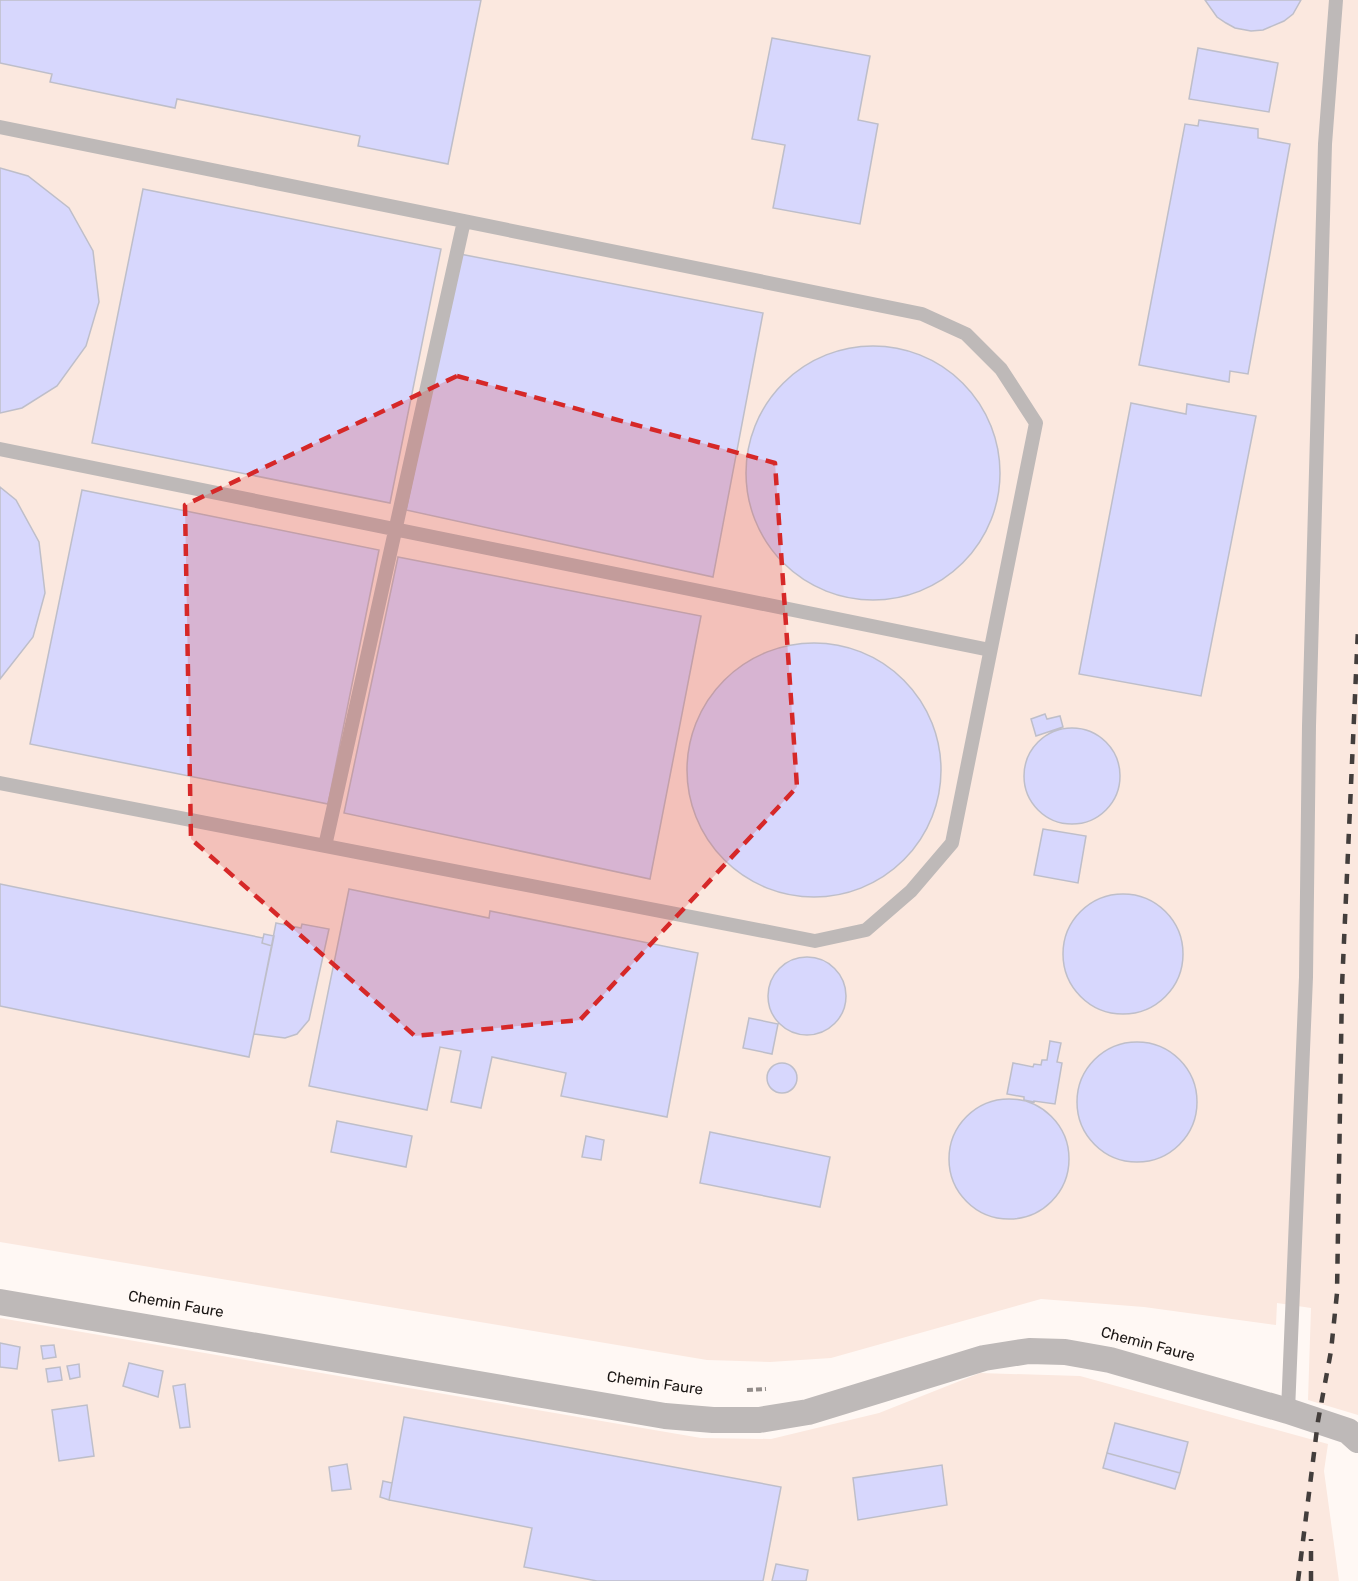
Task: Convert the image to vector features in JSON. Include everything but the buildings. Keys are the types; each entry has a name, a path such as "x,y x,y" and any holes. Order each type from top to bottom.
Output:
{"street":[{"name":"Chemin Faure","path":"0,1302 665,1416 713,1420 759,1420 808,1412 984,1358 1029,1352 1065,1352 1110,1360 1288,1411 1348,1431 1358,1440"}],"lane":[{"path":"1288,1411 1306,977 1309,726 1324,156 1336,0"},
{"path":"0,127 922,314 966,334 1001,369 1036,423 952,843 911,891 866,930 815,942 0,783"},
{"path":"325,846 464,221"},
{"path":"0,449 990,650"}],"path":[{"name":"Chemin Faure","path":"631,1380 688,1388"},
{"path":"739,1391 768,1389"}],"highlighted area":[{"path":"457,376 775,463 797,787 580,1020 415,1036 191,839 185,505"}],"shaded area":[{"path":"0,0 1358,0 1358,1415 1308,1400 1311,1308 1277,1303 1276,1325 1144,1307 1041,1299 831,1358 770,1362 707,1360 0,1242"},
{"path":"0,1318 701,1438 771,1439 879,1413 980,1373 1080,1376 1328,1444 1324,1471 1339,1581 0,1581"}],"railway":[{"path":"1298,1581 1318,1421 1331,1351 1337,1293 1342,986 1358,629"},
{"path":"1311,1539 1311,1581"}]}
